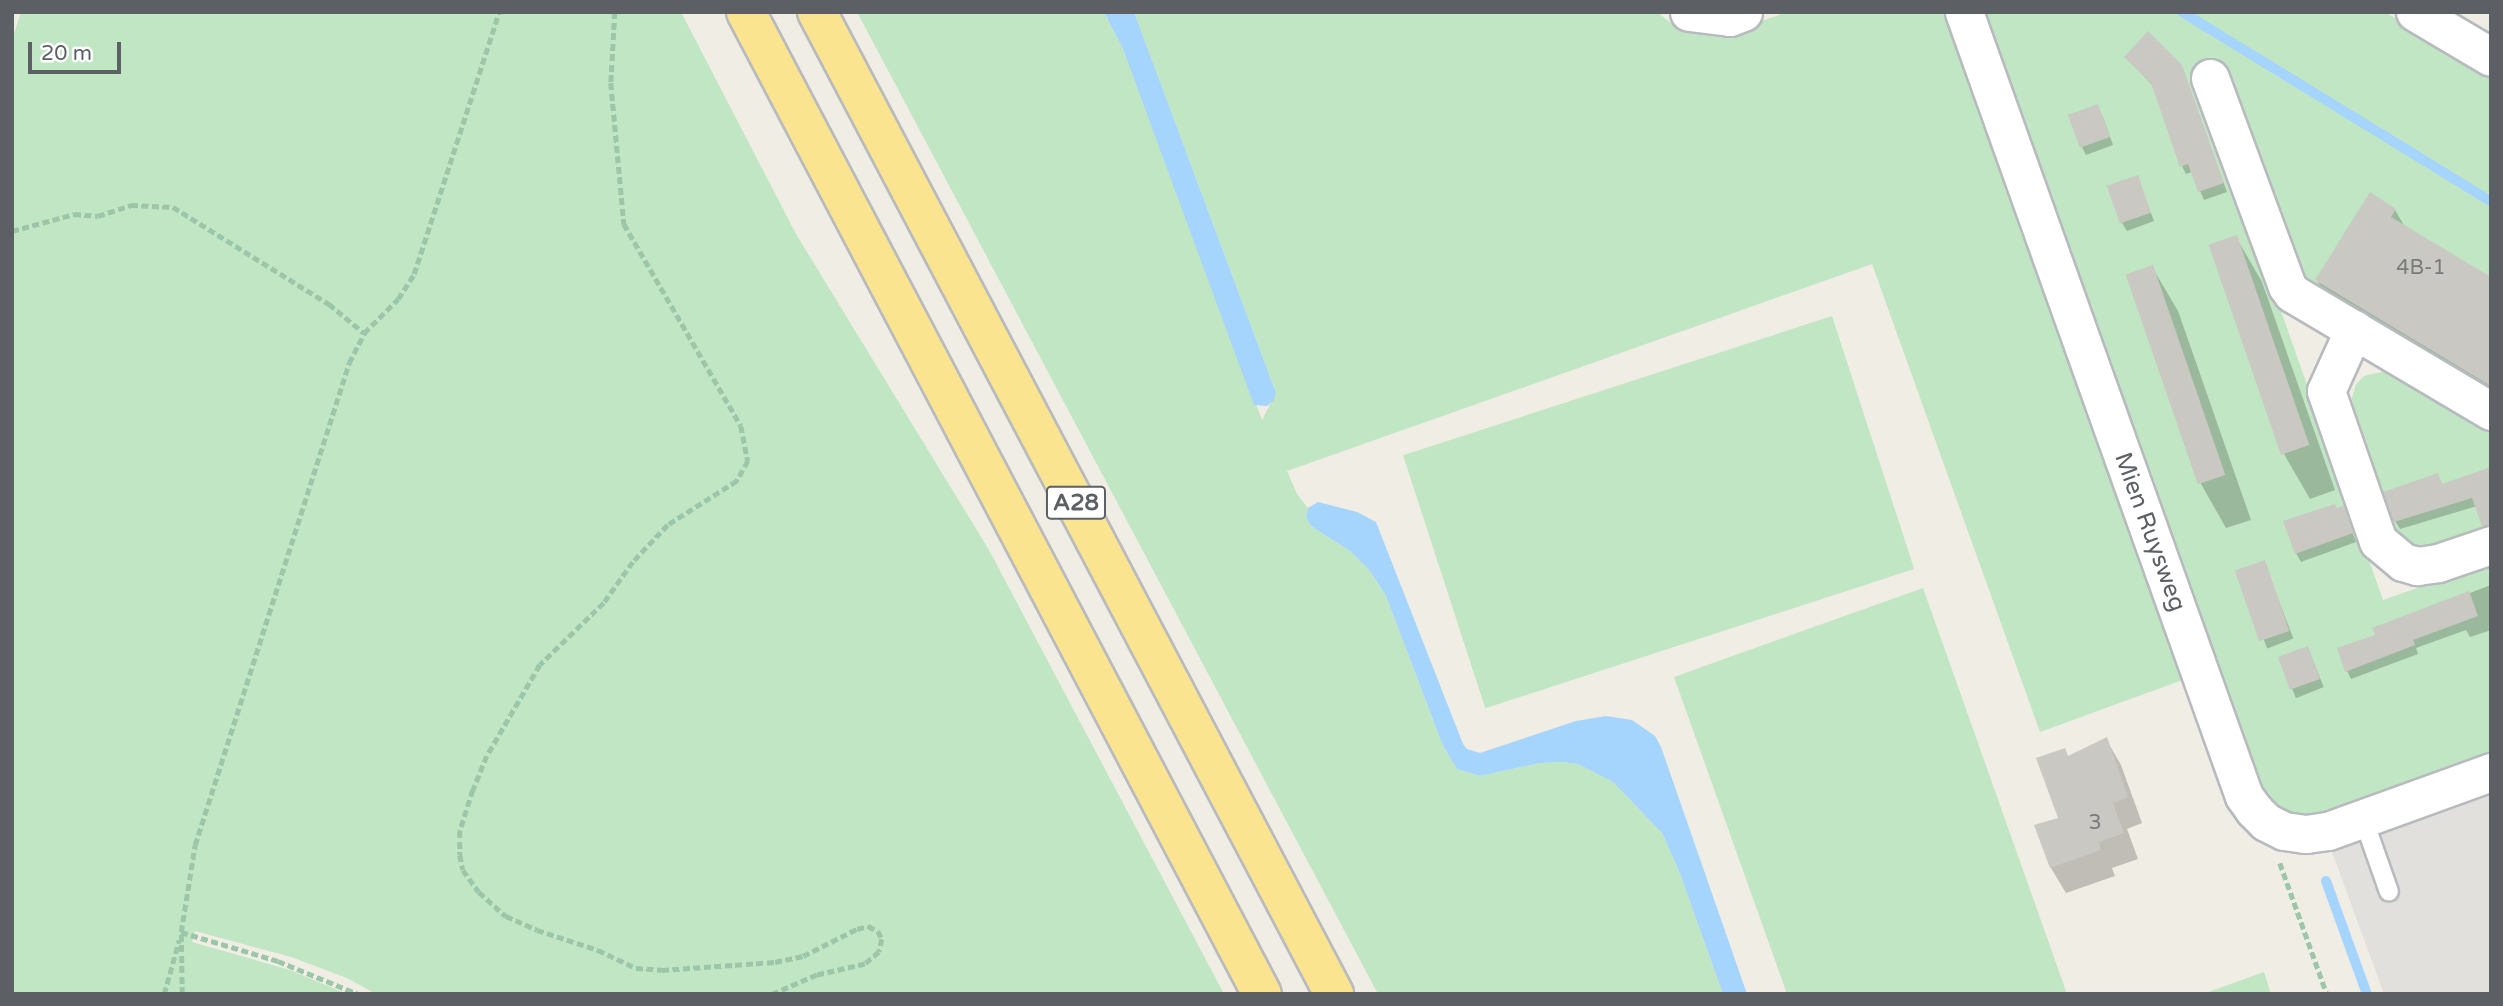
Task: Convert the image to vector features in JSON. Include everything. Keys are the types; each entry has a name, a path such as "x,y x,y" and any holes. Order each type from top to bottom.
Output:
{"highway":[{"name":"A28","path":"746,12 1262,994"},
{"name":"A28","path":"817,12 1334,994"}],"street":[{"path":"1689,12 1730,17 1744,12"},
{"name":"Mien Ruysweg","path":"1964,12 2244,796 2266,822 2284,831"},
{"path":"2415,12 2491,57"},
{"path":"2210,78 2287,286 2292,293 2491,411"},
{"path":"2354,329 2326,391 2378,541 2403,562 2417,566 2438,563 2491,545"},
{"path":"2284,831 2306,834 2328,831 2491,772"}],"lane":[{"path":"2363,818 2389,892"}],"path":[{"path":"164,994 181,932 195,845 349,363 364,333 398,299 414,274 499,12"},
{"path":"615,12 611,83 625,224 741,426 748,461 737,481 668,525 632,562 604,603 540,665 487,756 460,831 460,855 463,870 479,892 506,916 537,930 598,950 636,968 662,971 775,962 803,956 857,929 868,926 878,931 882,939 879,953 865,964 817,975 773,994"},
{"path":"12,231 74,215 98,216 131,205 173,207 329,304 364,333"},
{"path":"2284,831 2277,851 2327,994"},
{"path":"181,932 181,994"},
{"path":"181,932 278,961 358,994"}],"shaded area":[{"path":"2491,795 2491,994 2384,994 2332,852"}],"green space":[{"path":"21,12 681,12 796,234 989,550 1224,994 376,994 347,978 291,957 195,931 192,942 290,970 347,994 12,994 12,40"},
{"path":"857,12 1104,12 1123,49 1262,420 1276,393 1134,12 1657,12 1671,23 1700,32 1725,33 1788,12 1950,12 2188,678 2040,732 1872,264 1287,471 1297,494 1308,508 1306,517 1311,526 1350,551 1370,571 1386,596 1443,746 1457,769 1480,776 1540,763 1561,762 1578,764 1613,782 1662,833 1679,871 1723,994 1378,994"},
{"path":"1983,12 2385,12 2491,77 2491,394 2302,281 2198,76 2383,600 2491,562 2491,755 2325,814 2303,816 2290,813 2277,807 2266,796"},
{"path":"1832,316 1914,569 1485,708 1403,455"},
{"path":"2385,371 2400,375 2491,430 2491,528 2434,550 2415,547 2388,529 2349,408 2356,384 2364,376"},
{"path":"1923,588 2067,994 1787,994 1674,677"},
{"path":"2264,972 2271,994 2203,994"}],"water":[{"path":"1104,12 1134,12 1276,393 1274,400 1267,406 1254,405 1123,49"},
{"path":"1318,502 1357,512 1376,522 1467,749 1480,753 1576,721 1606,716 1632,720 1655,736 1747,994 1723,994 1679,871 1662,833 1613,782 1578,764 1561,762 1540,763 1480,776 1457,769 1443,746 1386,596 1370,571 1350,551 1311,526 1306,517 1308,508"}],"building":[{"path":"2148,31 2182,65 2224,183 2198,192 2188,164 2180,167 2151,83 2124,57"},
{"path":"2098,104 2110,137 2080,148 2068,115"},
{"path":"2138,175 2151,213 2120,224 2107,186"},
{"path":"2370,192 2396,209 2391,217 2491,277 2491,386 2315,280"},
{"path":"2237,235 2309,445 2281,455 2209,245"},
{"path":"2153,265 2225,475 2198,484 2126,274"},
{"path":"2491,467 2491,525 2482,526 2472,498 2394,522 2383,492 2438,473 2442,484"},
{"path":"2335,504 2337,508 2344,506 2353,533 2295,554 2283,521"},
{"path":"2265,560 2289,631 2259,641 2235,570"},
{"path":"2469,591 2478,616 2413,640 2415,645 2345,672 2337,648 2375,635 2372,628"},
{"path":"2308,646 2320,679 2290,690 2278,657"},
{"path":"2107,737 2128,797 2113,803 2124,833 2099,842 2101,850 2050,868 2034,825 2058,818 2036,758 2065,748 2068,756"}],"waterway":[{"path":"2182,12 2491,201"},
{"path":"2326,881 2367,994"}]}
